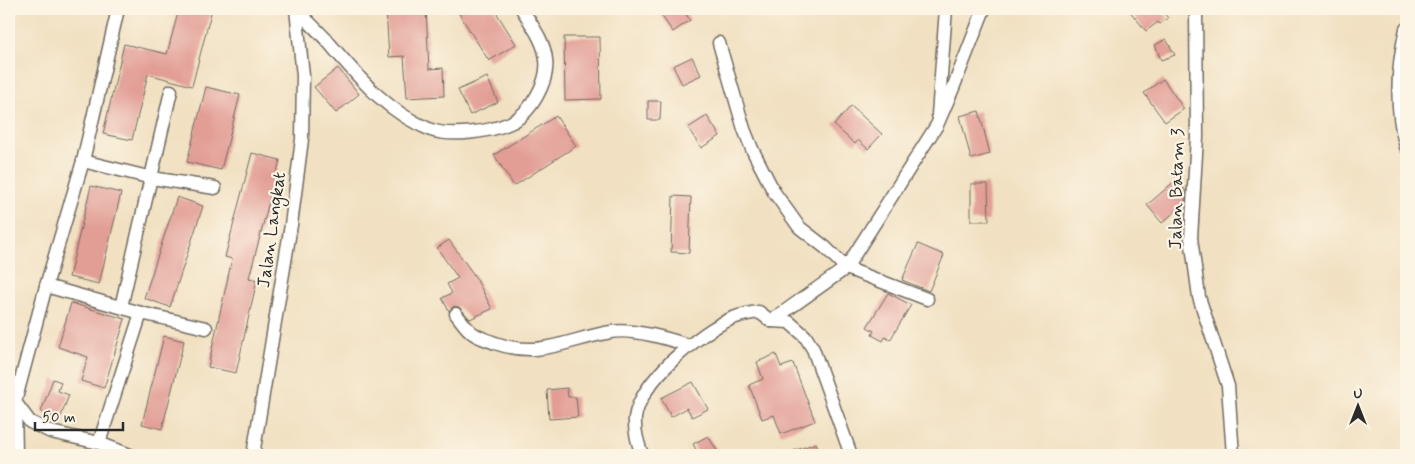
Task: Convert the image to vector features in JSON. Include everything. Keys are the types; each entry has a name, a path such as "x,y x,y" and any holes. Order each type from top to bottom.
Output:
{"street":[{"path":"16,455 15,402 46,286 83,161 118,9"},
{"path":"296,9 329,43 358,78 395,111 432,130 453,134 477,132 510,123 530,106 546,74 547,61 544,49 522,9"},
{"name":"Jalan Langkat","path":"253,455 291,225 302,139 303,76 296,9"},
{"path":"937,124 946,9"},
{"path":"771,321 846,268 937,124 984,9"},
{"name":"Jalan Batam 3","path":"1196,9 1197,137 1191,238 1199,297 1228,386 1233,455"},
{"path":"1406,29 1398,89 1399,114 1406,147"},
{"path":"719,43 744,129 774,192 799,227 826,248 846,268 927,299"},
{"path":"121,307 171,91"},
{"path":"83,161 152,178 215,188"},
{"path":"46,286 141,313 206,328"},
{"path":"642,455 635,432 635,416 651,383 670,362 690,346 731,319 759,312 771,321 789,322 804,336 813,349 850,455"},
{"path":"99,443 141,313"},
{"path":"456,314 473,334 505,346 522,349 548,348 612,331 654,336 690,346"},
{"path":"15,402 30,422 51,432 99,443 130,455"}],"building":[{"path":"179,9 212,9 192,86 148,74 132,140 103,134 124,44 167,54"},
{"path":"386,9 426,9 429,69 443,68 444,96 407,98 404,56 389,57"},
{"path":"456,9 494,9 516,44 489,61"},
{"path":"669,9 682,9 690,20 673,32 661,15"},
{"path":"1128,9 1152,9 1157,14 1161,10 1168,18 1160,24 1158,22 1146,31"},
{"path":"564,37 600,37 601,99 565,100"},
{"path":"1166,39 1175,55 1161,60 1155,45"},
{"path":"692,57 701,75 682,84 673,66"},
{"path":"338,68 359,94 336,113 314,87"},
{"path":"487,77 498,102 470,115 458,90"},
{"path":"1163,79 1184,109 1165,122 1144,93"},
{"path":"206,87 240,95 221,170 187,162"},
{"path":"648,101 661,101 660,120 648,120"},
{"path":"851,106 882,134 868,149 858,140 855,144 834,125"},
{"path":"979,111 990,154 971,159 960,116"},
{"path":"556,116 576,146 514,186 494,155"},
{"path":"707,116 720,136 701,148 688,128"},
{"path":"252,153 280,160 249,278 257,280 236,373 208,367 232,259 225,257"},
{"path":"1176,180 1186,191 1185,203 1162,223 1147,205"},
{"path":"971,184 988,184 989,221 971,221"},
{"path":"91,186 121,193 99,284 69,277"},
{"path":"673,196 691,197 689,253 671,252"},
{"path":"177,197 203,206 170,307 144,298"},
{"path":"449,240 476,278 492,309 470,319 459,307 454,306 449,311 442,298 452,293 447,284 458,278 437,248"},
{"path":"918,244 944,255 929,291 902,280"},
{"path":"888,293 911,305 890,340 885,337 883,341 872,335 874,331 867,327"},
{"path":"71,303 125,319 104,388 81,381 88,357 58,347"},
{"path":"164,336 184,341 162,429 142,424"},
{"path":"776,354 781,367 793,363 815,421 781,434 774,415 762,419 749,385 763,379 757,362"},
{"path":"53,379 61,382 58,391 69,395 60,419 41,412"},
{"path":"693,382 708,409 692,417 687,408 671,417 661,398"},
{"path":"567,388 568,397 576,397 578,417 549,419 547,390"},
{"path":"708,436 720,455 699,455 693,444"},
{"path":"816,443 821,455 785,455 785,454"}]}
